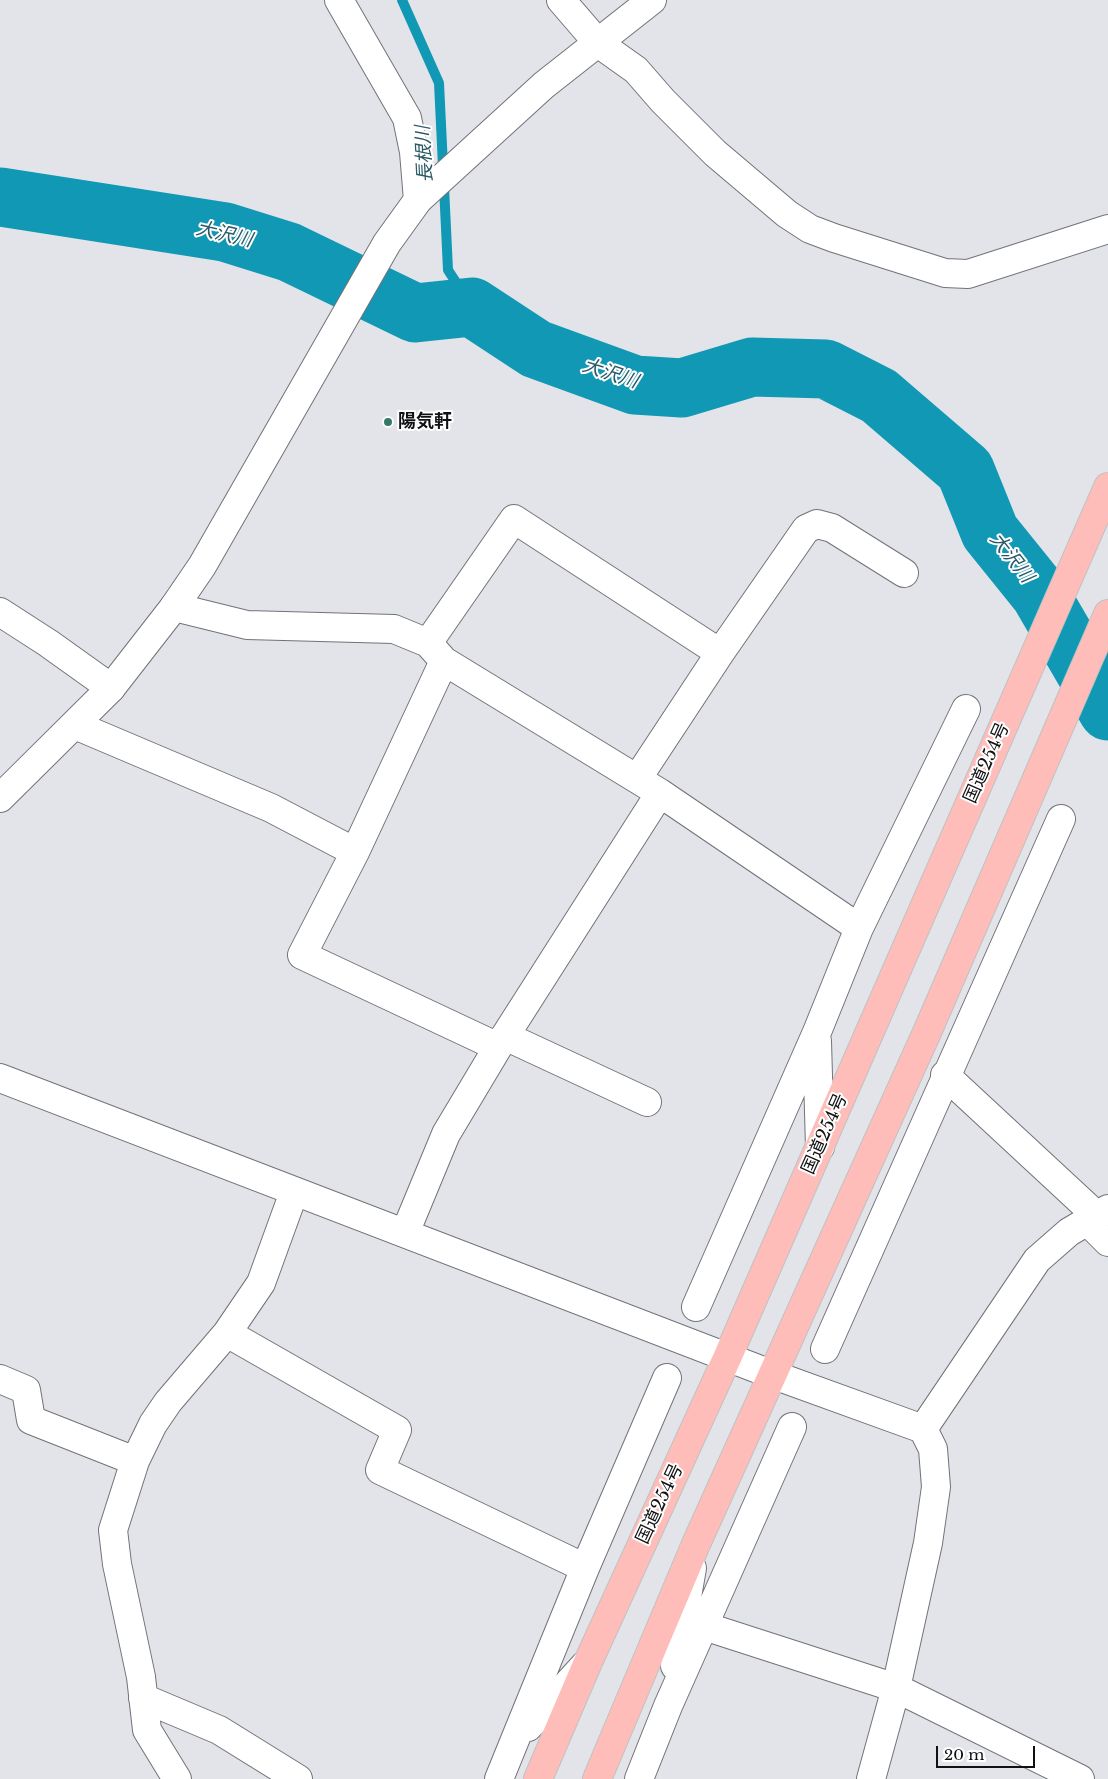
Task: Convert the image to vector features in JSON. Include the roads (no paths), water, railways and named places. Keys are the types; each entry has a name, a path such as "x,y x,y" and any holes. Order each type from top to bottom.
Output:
{"highway":[{"name":"国道254号","path":"538,1779 588,1662 728,1356 1108,487"},
{"path":"597,1779 696,1544 771,1374 928,1030 1108,614"}],"street":[{"path":"339,0 407,118 422,196"},
{"path":"561,0 598,43 636,70 663,101 715,153 787,214 810,228 834,238 945,272 968,274 1108,229"},
{"path":"0,798 111,688 174,607 202,566 387,243 422,196 544,85 652,0"},
{"path":"646,1102 302,955 355,852 436,652 514,519 720,654"},
{"path":"405,1233 446,1134 502,1041 649,786 720,654 806,530 817,524 832,528 904,573"},
{"path":"174,607 247,625 394,628 436,652 649,786 859,928"},
{"path":"0,612 48,643 111,688"},
{"path":"696,1307 817,1032 859,928 966,709"},
{"path":"75,725 271,808 355,852"},
{"path":"825,1349 1061,819"},
{"path":"817,1032 820,1146"},
{"path":"945,1076 1098,1216 1108,1242"},
{"path":"0,1078 771,1374 923,1428 933,1449 936,1487 928,1543 896,1688 871,1779"},
{"path":"177,1779 147,1730 143,1698 117,1564 113,1530 135,1461 153,1424 168,1402 227,1333 261,1283 294,1192"},
{"path":"923,1428 1037,1260 1069,1232 1098,1216"},
{"path":"227,1333 397,1430 380,1470 585,1568"},
{"path":"499,1779 517,1739 585,1568 667,1378"},
{"path":"0,1379 26,1390 32,1420 135,1461"},
{"path":"639,1779 668,1706 792,1427"},
{"path":"668,1706 696,1544"},
{"path":"704,1626 896,1688 1080,1779"},
{"path":"517,1739 588,1662"},
{"path":"143,1698 219,1730 298,1779"}],"waterway":[{"name":"長根川","path":"402,0 439,83 448,270 472,307"},
{"name":"大沢川","path":"0,197 225,232 289,252 415,313 472,307 536,349 635,385 682,388 752,367 826,369 879,396 965,470 990,532 1040,594 1108,711"}],"place":[{"name":"陽気軒","path":"388,422"}]}
